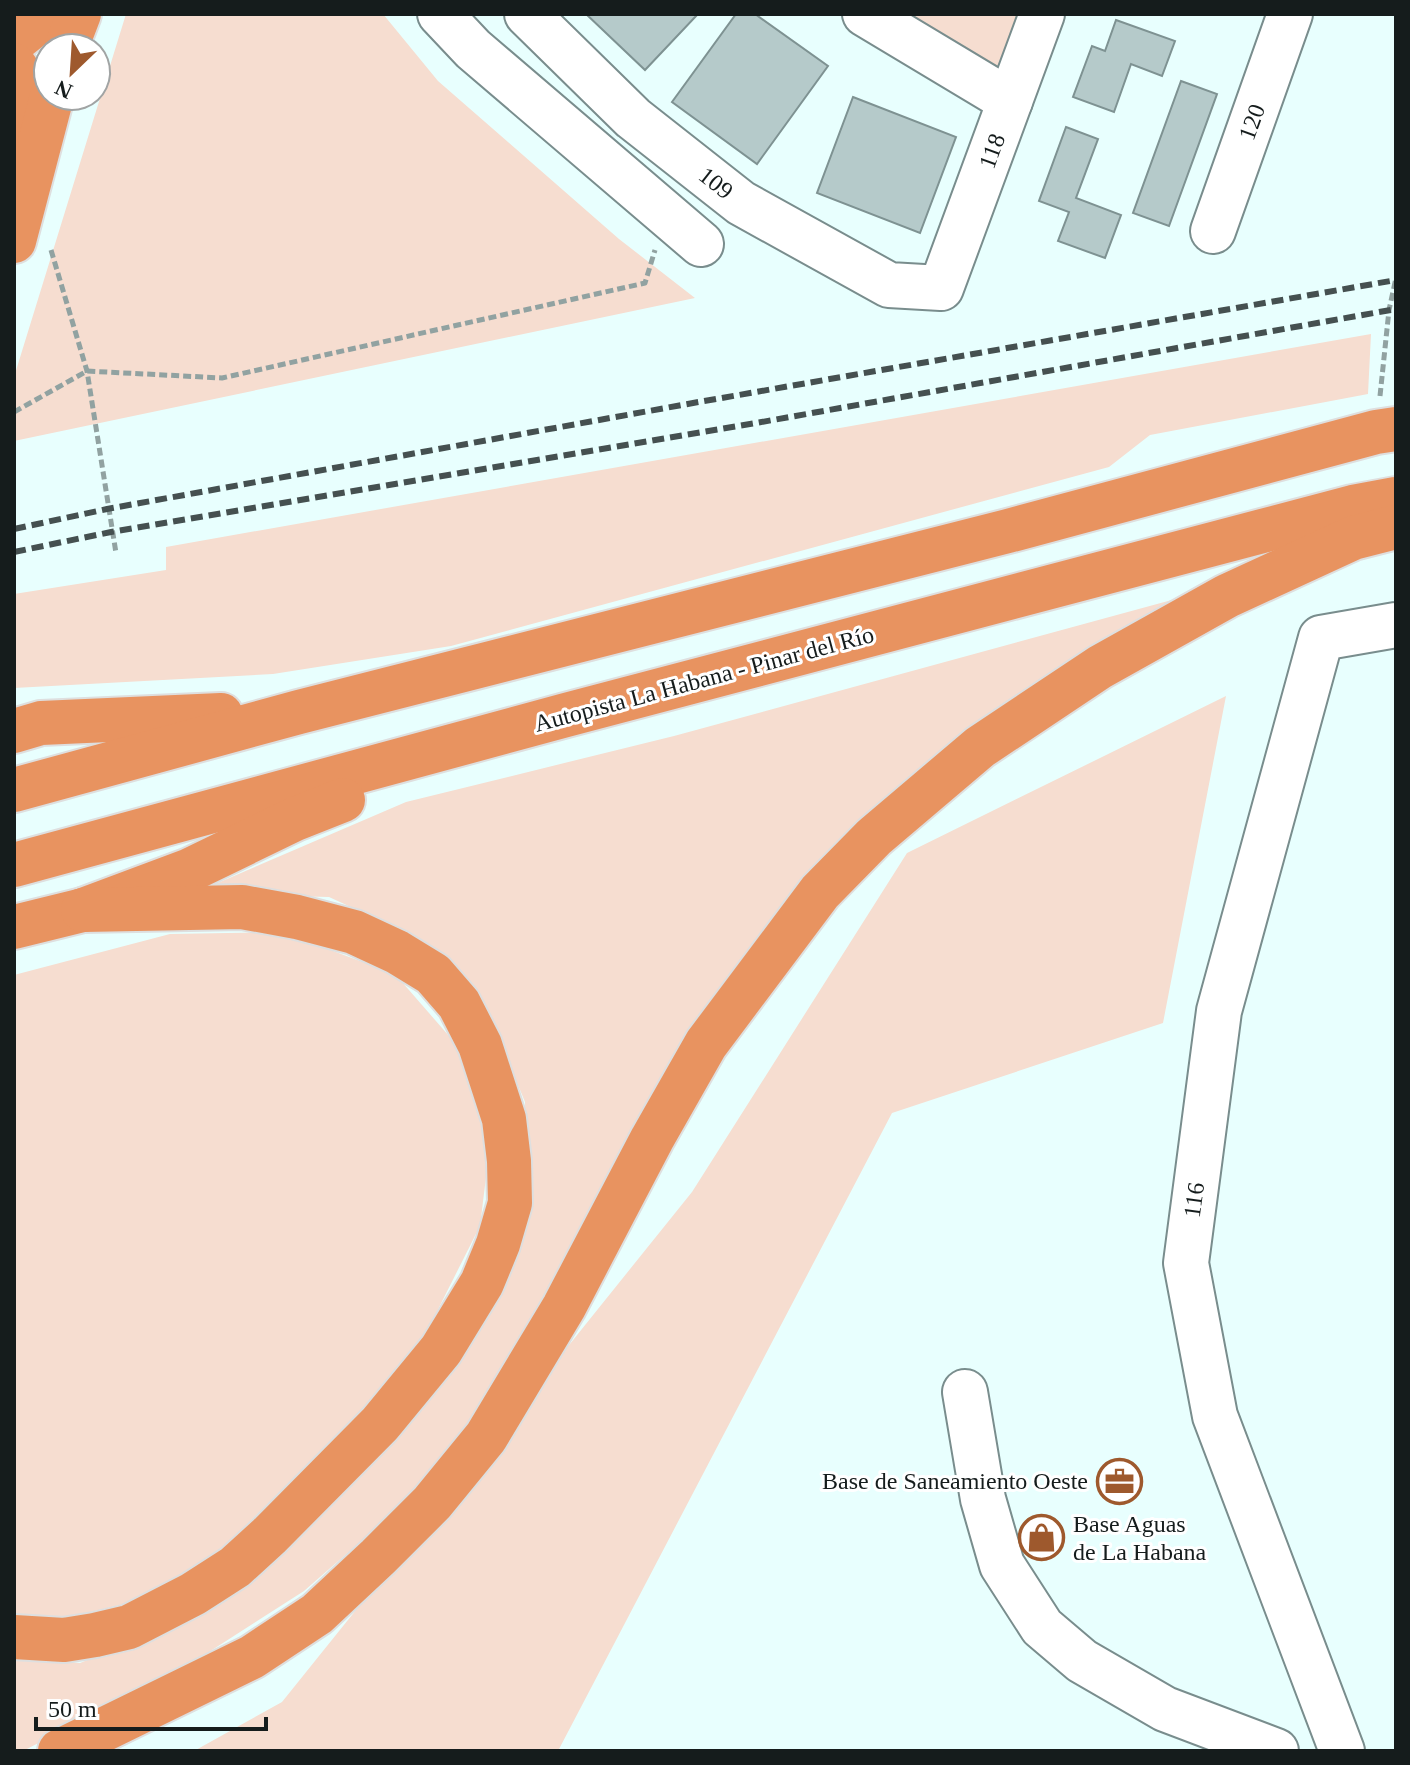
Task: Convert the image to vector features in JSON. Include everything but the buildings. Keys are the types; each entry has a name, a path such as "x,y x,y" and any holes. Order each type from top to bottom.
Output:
{"highway":[{"path":"14,41 48,14"},
{"path":"14,65 21,75 22,97 14,156"},
{"path":"31,241 50,112"},
{"path":"14,790 299,712 1396,429"},
{"name":"Autopista La Habana - Pinar del Río","path":"14,865 566,715 1353,507 1396,499"},
{"path":"60,1751 252,1657 317,1614 432,1503 486,1437 564,1307 706,1044 820,892 874,837 980,747 1100,667 1227,596 1353,538 1396,527"},
{"path":"14,731 41,723 299,712"},
{"path":"14,927 83,910 190,870 295,819 566,715"},
{"path":"14,1637 64,1640 129,1627 193,1594 235,1567 380,1424 441,1350 482,1283 510,1203 504,1119 480,1045 459,1004 433,974 397,952 354,932 297,917 242,907 83,910"}],"street":[{"path":"440,14 473,49 701,244"},
{"name":"109","path":"527,14 633,118 741,203 889,285 941,288"},
{"path":"865,14 1010,101"},
{"name":"118","path":"941,288 1042,14"},
{"name":"120","path":"1213,231 1290,14"},
{"name":"116","path":"1342,1751 1215,1416 1186,1263 1219,1011 1321,638 1396,625"},
{"path":"965,1392 983,1499 1002,1565 1042,1627 1082,1661 1165,1709 1276,1751"}],"path":[{"path":"14,412 87,371 222,378 645,283 665,214"},
{"path":"31,241 87,371 116,553"}],"shaded area":[{"path":"126,14 383,14 438,81 619,239 695,298 14,441 14,377 96,112 112,112 112,59"},
{"path":"890,14 1019,14 999,71"},
{"path":"1371,334 1368,394 1150,435 1109,467 451,646 273,674 14,688 14,594 166,570 166,547"},
{"path":"1201,592 1065,665 846,834 725,984 521,1344 453,1447 399,1508 304,1591 184,1668 23,1751 14,1751 14,1658 80,1663 157,1632 253,1570 527,1205 525,1102 483,1000 414,936 329,897 192,894 406,802 674,736"},
{"path":"1226,696 1163,1023 892,1113 558,1751 194,1751 282,1702 692,1192 907,853"},
{"path":"282,932 395,974 456,1044 490,1145 480,1226 413,1359 208,1563 136,1601 51,1622 14,1615 14,975 170,934"}],"railway":[{"path":"14,529 107,509 693,403 1396,280"},
{"path":"14,552 111,532 756,423 1396,309"}],"place":[{"name":"Base de Saneamiento Oeste","path":"1119,1481"},
{"name":"Base Aguas de La Habana","path":"1042,1538"}]}
